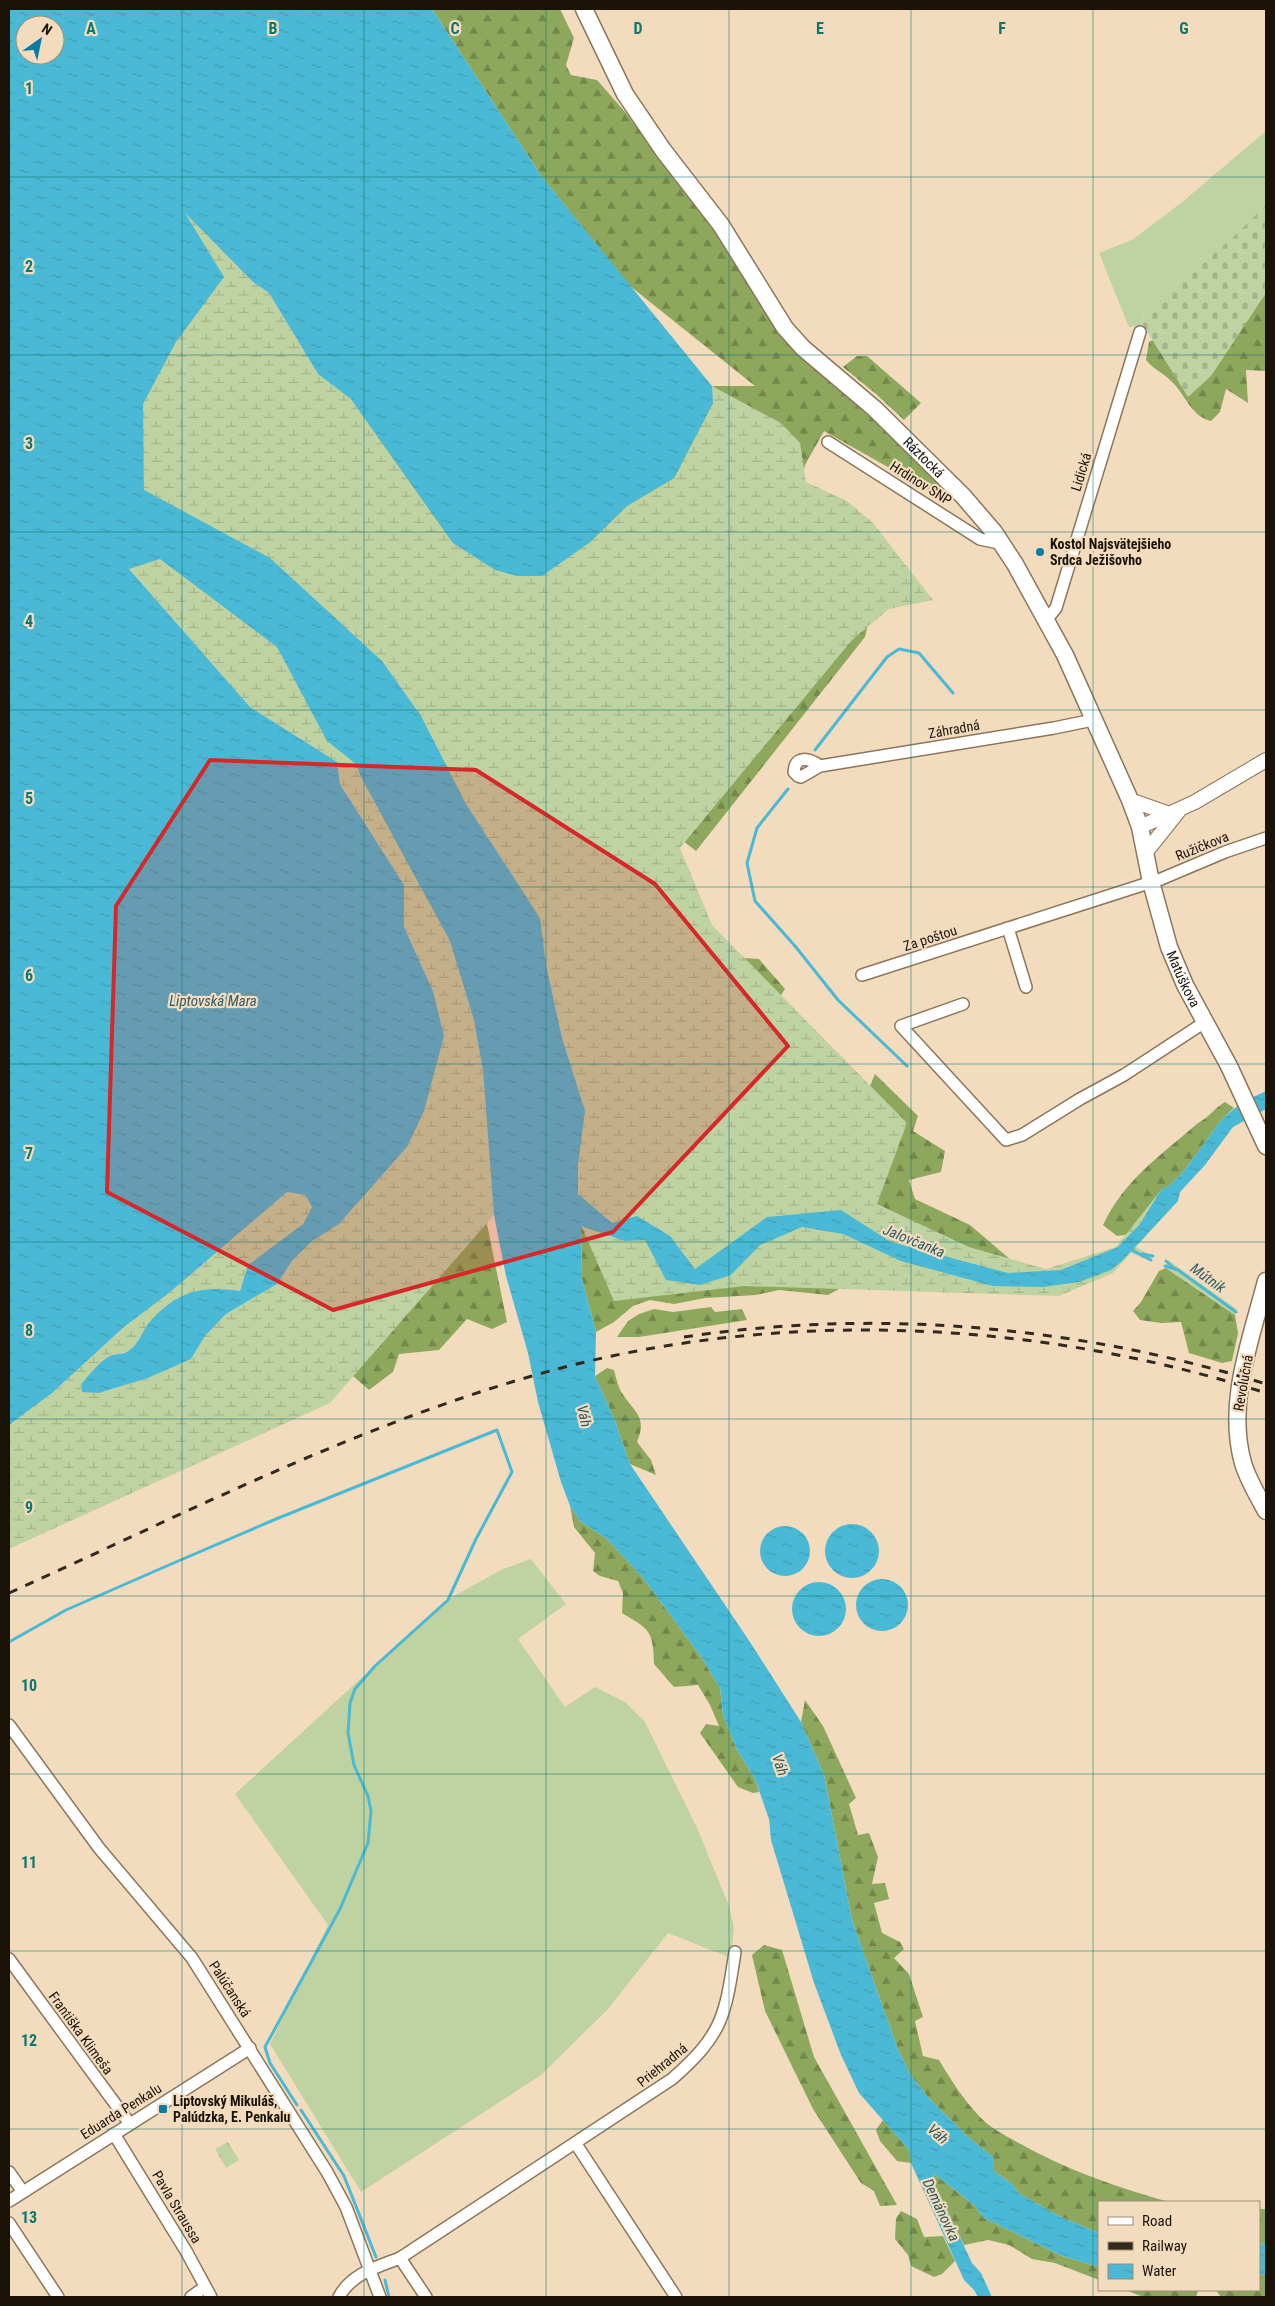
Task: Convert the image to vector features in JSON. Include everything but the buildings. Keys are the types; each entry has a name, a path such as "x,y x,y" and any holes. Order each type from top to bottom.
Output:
{"main road":[{"name":"Ráztocká","path":"584,9 625,94 663,150 721,225 777,318 796,341 875,409 918,450 971,505 1000,540 1047,619 1130,800"},
{"name":"Matúškova","path":"1130,800 1140,827 1150,882 1169,947 1185,985 1241,1090 1266,1146"},
{"name":"Revolučná","path":"1266,1281 1238,1394 1236,1416 1238,1438 1244,1465 1266,1511"}],"street":[{"name":"Lidická","path":"1047,619 1056,608 1140,332"},
{"name":"Hrdinov SNP","path":"828,442 980,539 994,542 1000,540"},
{"name":"Záhradná","path":"820,766 1093,720"},
{"path":"1140,827 1174,812 1266,760"},
{"path":"1130,800 1174,812"},
{"path":"1146,852 1174,812"},
{"name":"Ružičkova","path":"1150,882 1245,844 1266,838"},
{"name":"Za poštou","path":"862,975 1150,882"},
{"path":"1008,928 1026,987"},
{"path":"963,1004 900,1026 1006,1140 1022,1135 1080,1099 1124,1075 1204,1022"},
{"name":"Palúčanská","path":"9,1724 100,1848 192,1958 328,2172 346,2207 380,2297"},
{"name":"Priehradná","path":"339,2297 344,2286 351,2280 400,2258 667,2083 701,2052 715,2033 725,2011 735,1952"},
{"name":"Františka Klimeša","path":"9,1959 130,2124"},
{"name":"Eduarda Penkalu","path":"9,2201 250,2048"},
{"name":"Pavla Straussa","path":"114,2134 186,2251 208,2292"},
{"path":"576,2144 676,2297"},
{"path":"9,2172 23,2192"},
{"path":"9,2223 58,2297"},
{"path":"400,2258 426,2297"},
{"path":"191,2297 208,2292"}],"highlighted area":[{"path":"210,760 476,770 655,884 788,1046 613,1232 333,1310 107,1192 116,906"}],"green space":[{"path":"432,9 560,9 574,38 566,65 571,75 597,80 626,113 723,241 782,336 794,350 866,412 948,490 941,497 824,431 805,465 798,493 872,607 865,637 696,851 665,827 720,957 759,959 785,989 766,1019 865,1098 875,1074 918,1116 913,1131 945,1151 941,1172 909,1180 915,1199 970,1225 1011,1260 907,1252 828,1295 779,1290 756,1295 705,1298 674,1304 650,1300 633,1306 614,1322 596,1332 582,1279 581,1225 318,374 351,399 400,467 713,403 712,386 755,386 630,286 542,177"},
{"path":"1266,131 1266,205 1231,239 1144,312 1143,325 1129,327 1099,253 1132,240 1181,203"},
{"path":"1266,205 1266,293 1211,376 1188,397 1143,325 1144,312 1231,239"},
{"path":"183,211 253,282 269,293 318,374 351,399 453,543 589,543 627,506 674,478 713,403 712,386 781,423 800,443 806,482 847,501 873,523 933,600 889,609 852,640 680,848 712,925 907,1123 877,1204 969,1247 1046,1269 1116,1247 1161,1190 1178,1201 1136,1247 1152,1256 1150,1261 1131,1253 1113,1273 1059,1296 744,1286 614,1301 581,1225 494,1215 330,1403 9,1549 9,1425 52,1393 124,1327 169,1293 287,1192 305,1195 312,1207 303,1224 248,1265 240,1291 225,1289 201,1290 190,1293 169,1304 149,1324 131,1349 125,1353 110,1356 99,1364 82,1382 82,1391 100,1393 148,1378 191,1359 205,1336 226,1314 277,1284 292,1261 312,1241 339,1224 407,1147 433,991 404,927 404,885 340,783 337,762 250,707 129,569 144,491 142,404 176,342"},
{"path":"1266,281 1266,371 1246,370 1248,403 1226,389 1220,412 1211,421 1204,419 1193,410 1175,385 1146,360 1149,342"},
{"path":"857,356 867,356 921,403 904,420 843,367"},
{"path":"1225,1102 1234,1108 1222,1119 1184,1171 1170,1185 1161,1190 1131,1234 1117,1236 1103,1225 1122,1194 1144,1169"},
{"path":"481,1195 507,1322 492,1329 467,1319 439,1350 399,1354 393,1372 369,1390 345,1369"},
{"path":"1168,1260 1238,1310 1235,1311 1235,1315 1166,1268"},
{"path":"1166,1268 1235,1315 1238,1333 1232,1361 1222,1363 1189,1353 1181,1322 1161,1323 1140,1320 1133,1311 1141,1302 1159,1271"},
{"path":"711,1307 715,1312 742,1309 747,1320 639,1337 617,1337 628,1321 639,1314 654,1309 673,1312"},
{"path":"607,1368 614,1370 621,1391 638,1415 641,1426 637,1442 651,1460 656,1475 630,1464 615,1421 595,1376"},
{"path":"570,1506 580,1521 607,1539 643,1578 702,1658 720,1688 723,1715 737,1750 755,1779 759,1792 753,1793 738,1787 700,1733 706,1724 719,1726 710,1705 698,1685 674,1687 654,1664 653,1644 648,1632 639,1623 622,1613 623,1593 618,1581 600,1576 593,1571 595,1553 574,1527"},
{"path":"531,1559 566,1604 518,1639 565,1707 595,1687 625,1702 645,1722 698,1830 729,1906 734,1927 731,1958 668,1933 608,2009 541,2075 361,2192 270,2044 328,1925 235,1794 445,1601 503,1569"},
{"path":"805,1700 823,1726 856,1798 849,1804 858,1835 869,1833 878,1857 872,1884 885,1883 889,1899 874,1903 882,1933 900,1942 904,1949 894,1958 909,1974 923,2017 915,2021 923,2056 939,2060 973,2110 987,2124 1002,2134 1072,2169 1110,2184 1166,2201 1098,2201 1098,2233 1061,2217 1020,2194 1011,2183 994,2171 994,2158 967,2136 927,2096 910,2074 897,2047 852,1920 824,1775 801,1722"},
{"path":"764,1945 782,1950 814,2057 897,2205 880,2206 874,2191 861,2183 813,2109 765,2011 752,1955"},
{"path":"883,2120 910,2151 911,2163 897,2161 880,2141 876,2130"},
{"path":"228,2142 239,2160 226,2168 215,2149"},
{"path":"933,2173 974,2205 984,2218 1062,2256 1098,2267 1098,2280 1055,2263 1032,2259 1009,2245 988,2240 964,2245 934,2183"},
{"path":"1260,2209 1266,2209 1266,2243 1260,2244"},
{"path":"901,2211 917,2219 924,2237 943,2236 955,2261 942,2274 934,2277 911,2266 908,2255 895,2239 896,2218"},
{"path":"1260,2275 1266,2275 1266,2297 1221,2297 1217,2292 1260,2291"},
{"path":"1128,2291 1198,2291 1196,2297 1143,2297"}],"water":[{"name":"Liptovská Mara","path":"9,9 432,9 542,177 712,386 713,403 674,478 627,506 589,543 542,576 518,576 495,570 453,543 351,399 318,374 269,293 253,282 185,213 224,277 176,342 143,404 144,490 270,558 382,661 421,716 466,804 540,918 546,965 562,1038 585,1111 578,1165 578,1194 612,1223 637,1216 670,1236 695,1269 767,1217 841,1210 891,1242 1008,1273 1061,1270 1118,1247 1140,1224 1161,1190 1170,1185 1184,1171 1222,1119 1241,1103 1266,1091 1266,1109 1233,1127 1205,1165 1180,1192 1178,1201 1121,1262 1111,1270 1079,1282 1043,1287 993,1286 901,1261 843,1234 802,1227 760,1245 731,1275 700,1285 666,1280 645,1240 625,1241 581,1226 582,1279 596,1332 595,1376 615,1421 630,1464 750,1642 801,1722 824,1775 852,1920 897,2047 910,2074 927,2096 967,2136 994,2158 994,2171 1011,2183 1020,2194 1061,2217 1098,2233 1098,2267 1062,2256 984,2218 974,2205 933,2173 934,2183 972,2263 981,2273 992,2297 978,2297 964,2280 911,2163 910,2151 859,2093 841,2055 814,1983 771,1840 769,1819 755,1779 737,1750 723,1715 720,1688 702,1658 643,1578 607,1539 580,1521 570,1506 561,1482 538,1402 528,1353 506,1276 494,1215 483,1070 474,1020 450,941 361,777 356,764 327,741 277,647 160,559 129,569 250,707 337,762 340,784 404,885 404,927 433,991 444,1036 424,1111 407,1147 339,1224 312,1241 292,1261 277,1284 226,1314 205,1336 191,1359 148,1378 99,1393 82,1392 82,1383 99,1364 110,1356 124,1353 134,1346 148,1324 168,1305 189,1293 200,1290 225,1289 240,1291 248,1265 303,1224 312,1207 305,1195 287,1192 169,1293 124,1327 52,1393 9,1425"},
{"path":"852,1524 862,1526 871,1532 877,1541 879,1551 877,1561 871,1570 862,1576 852,1578 842,1576 833,1570 827,1561 825,1551 827,1541 833,1532 842,1526"},
{"path":"780,1526 790,1526 803,1533 810,1546 810,1556 803,1569 790,1576 780,1576 771,1572 764,1565 760,1556 760,1546 764,1537 771,1530"},
{"path":"877,1579 887,1579 901,1586 908,1600 908,1610 901,1624 887,1631 877,1631 867,1627 860,1620 856,1610 856,1600 860,1590 867,1583"},
{"path":"819,1582 829,1584 838,1590 844,1599 846,1609 844,1619 838,1628 829,1634 819,1636 809,1634 800,1628 794,1619 792,1609 794,1599 800,1590 809,1584"},
{"path":"1266,2243 1266,2275 1260,2275 1260,2244"}],"waterway":[{"path":"815,750 887,657 899,649 919,653 953,693"},
{"path":"788,789 757,828 747,863 755,901 795,946 838,1000 907,1066"},
{"name":"Mútnik","path":"1130,1249 1151,1260"},
{"name":"Mútnik","path":"1142,1254 1153,1256"},
{"name":"Mútnik","path":"1166,1261 1175,1269"},
{"name":"Mútnik","path":"1165,1266 1178,1270 1236,1312"},
{"path":"9,1642 66,1610 169,1565 276,1519 497,1430 512,1472 476,1539 448,1600 375,1666 355,1689 350,1703 348,1733 354,1765 368,1796 371,1811 368,1843 340,1909 265,2047 270,2063 297,2105"},
{"path":"301,2110 344,2176 376,2257"},
{"path":"385,2280 389,2297"}],"railway":[{"path":"684,1337 757,1328 831,1324 904,1324 978,1328 1051,1336 1123,1348 1195,1364 1266,1384"},
{"path":"9,1593 267,1475 398,1421 532,1376 622,1354 714,1339 807,1331 900,1330 993,1336 1086,1349 1177,1368 1266,1393"}],"place":[{"name":"Kostol Najsvätejšieho Srdca Ježišovho","path":"1040,552"},
{"name":"Liptovský Mikuláš, Palúdzka, E. Penkalu","path":"163,2109"}],"water label":[{"name":"Jalovčanka","path":"914,1241"},
{"name":"Váh","path":"584,1416"},
{"name":"Váh","path":"780,1765"},
{"name":"Váh","path":"938,2134"},
{"name":"Demänovka","path":"941,2210"}]}
